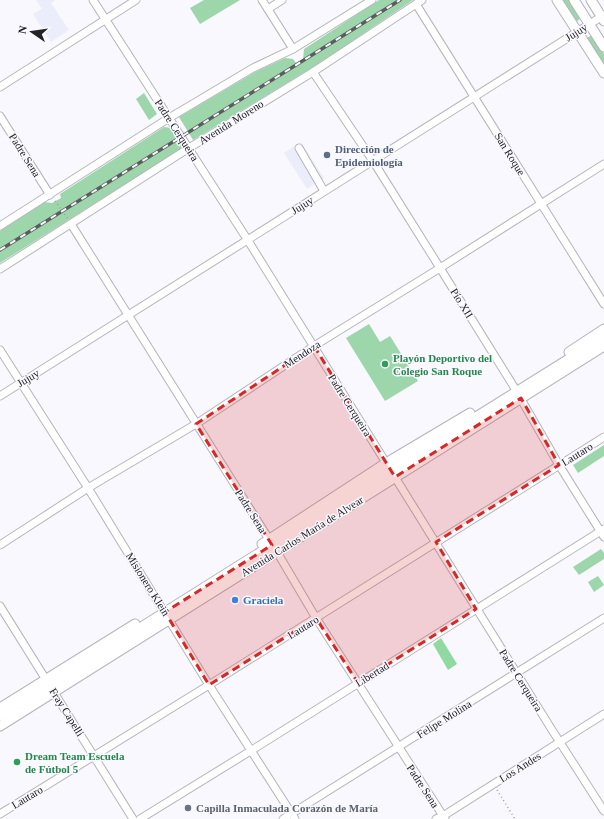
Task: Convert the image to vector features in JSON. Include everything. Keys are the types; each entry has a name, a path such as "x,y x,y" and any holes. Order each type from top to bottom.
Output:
{"main road":[{"path":"557,0 604,73"},
{"path":"574,0 604,47"},
{"path":"591,0 603,17"},
{"name":"Avenida Carlos María de Alvear","path":"517,392 604,329"},
{"name":"Avenida Carlos María de Alvear","path":"0,716 604,337"},
{"name":"Avenida Carlos María de Alvear","path":"517,392 604,346"},
{"name":"Avenida Carlos María de Alvear","path":"0,708 50,686"},
{"name":"Avenida Carlos María de Alvear","path":"0,726 50,686"}],"street":[{"name":"Padre Cerqueira","path":"93,0 247,239 516,673 604,809"},
{"path":"0,86 136,0"},
{"path":"262,0 294,50"},
{"path":"268,9 282,0"},
{"path":"0,226 169,118 253,68 294,50 372,0"},
{"name":"Avenida Moreno","path":"0,269 189,148 313,72 419,2"},
{"name":"San Roque","path":"419,2 474,97 604,304"},
{"name":"Jujuy","path":"0,396 577,31 603,17"},
{"name":"Pío XII","path":"313,72 373,161 517,392 559,465 603,532"},
{"name":"Padre Sena","path":"0,116 50,195"},
{"path":"299,148 324,191"},
{"name":"Mendoza","path":"0,545 88,488 196,424 314,346 604,164"},
{"name":"Padre Sena","path":"71,224 273,546 316,618 399,747 441,818"},
{"name":"Misionero Klein","path":"0,350 166,613 209,685 294,816"},
{"name":"Lautaro","path":"0,814 94,757 604,437"},
{"name":"Libertad","path":"140,819 476,608 603,532"},
{"name":"Fray Capelli","path":"0,606 133,819"},
{"name":"Felipe Molina","path":"283,819 294,816 399,747 604,618"},
{"name":"Los Andes","path":"441,818 604,714"}],"path":[{"path":"50,195 71,224"},
{"path":"494,784 515,819"}],"highlighted area":[{"path":"314,346 395,477 521,398 559,465 436,542 476,609 358,683 316,618 209,685 165,612 272,545 196,424"}],"shaded area":[{"path":"36,0 55,0 51,3 69,30 51,42 33,14 42,9"},
{"path":"301,142 324,178 307,189 284,153"}],"green space":[{"path":"204,0 240,0 200,24 190,8"},
{"path":"379,0 413,0 318,64 193,140 179,117 257,71 285,58 293,59 296,63 303,59 304,49"},
{"path":"562,0 569,0 581,18 576,22"},
{"path":"592,35 604,54 604,66 587,38"},
{"path":"144,93 157,114 149,120 136,99"},
{"path":"164,127 172,128 182,143 181,149 0,263 0,231 44,202 52,203 61,198 60,194"},
{"name":"Playón Deportivo del Colegio San Roque","path":"369,324 380,342 390,336 418,381 385,401 346,338"},
{"path":"604,445 604,456 578,473 573,465"},
{"path":"601,549 604,553 604,559 579,575 573,567"},
{"path":"598,576 604,585 594,592 588,582"},
{"path":"441,638 457,664 448,670 433,644"}],"railway":[{"path":"0,250 400,0"}],"place":[{"name":"Dirección de Epidemiología","path":"327,155"},
{"name":"Playón Deportivo del Colegio San Roque","path":"385,364"},
{"name":"Graciela","path":"235,600"},
{"name":"Dream Team Escuela de Fútbol 5","path":"17,762"},
{"name":"Capilla Inmaculada Corazón de María","path":"188,808"}]}
